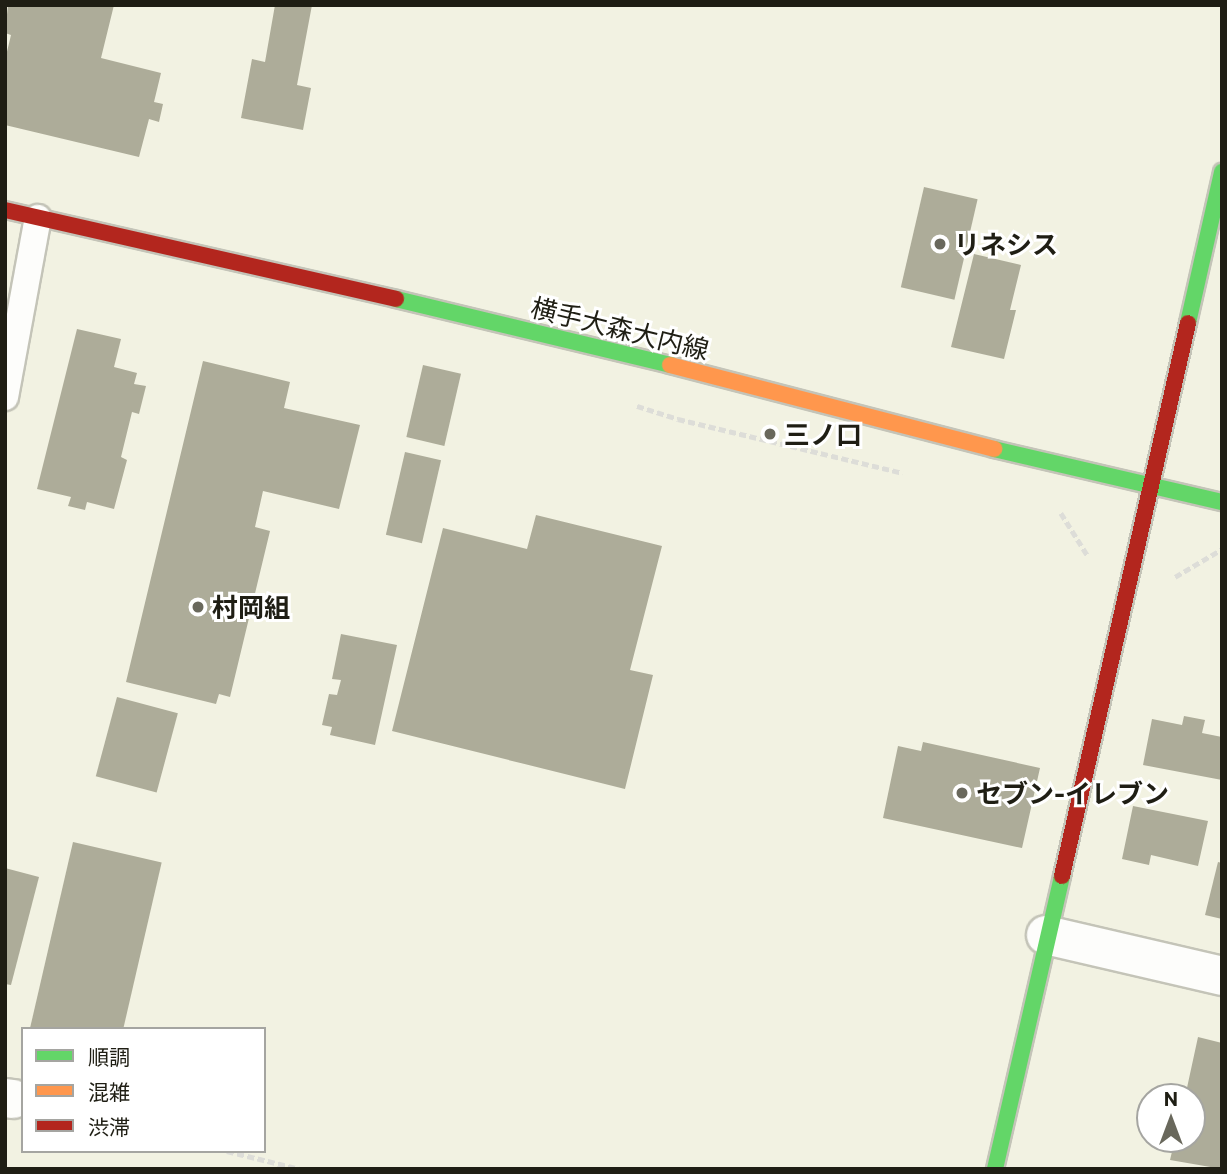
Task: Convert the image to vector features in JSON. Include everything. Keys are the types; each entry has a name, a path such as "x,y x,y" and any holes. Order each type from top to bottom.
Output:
{"main road":[{"path":"995,1169 1046,935 1222,172"},
{"name":"横手大森大内線","path":"5,210 461,314 859,412 1047,463 1222,502"}],"street":[{"path":"1046,935 1222,975"}],"lane":[{"path":"5,397 38,218"}],"path":[{"path":"235,1153 300,1169"}],"building":[{"path":"8,5 114,5 101,58 161,73 154,102 163,104 159,122 149,119 139,157 5,125 5,60 11,35 5,33"},
{"path":"275,5 312,5 297,85 311,88 303,130 241,118 252,59 265,62"},
{"name":"リネシス","path":"924,187 978,199 954,300 901,287"},
{"path":"974,254 1021,265 1010,310 1016,310 1004,359 951,347"},
{"path":"77,329 121,339 114,367 137,373 134,384 146,386 139,414 132,412 121,457 127,460 114,509 87,502 85,510 68,506 71,497 37,489"},
{"name":"村岡組","path":"203,361 290,382 284,408 360,425 339,509 263,491 255,527 270,531 230,697 219,694 216,704 126,682"},
{"path":"423,365 461,374 444,446 406,437"},
{"path":"405,452 441,460 422,543 386,535"},
{"path":"536,515 662,546 630,670 653,675 625,789 392,731 443,528 527,549"},
{"path":"341,634 397,645 375,745 330,735 332,727 322,725 329,694 337,695 341,680 332,679"},
{"path":"117,697 178,713 157,793 96,776"},
{"path":"1184,716 1205,720 1202,733 1222,737 1222,780 1143,765 1152,719 1182,725"},
{"name":"セブン-イレブン","path":"923,742 1040,768 1022,848 883,818 898,746 921,751"},
{"path":"1133,806 1208,821 1198,866 1151,855 1149,865 1122,859"},
{"path":"73,842 162,862 124,1027 30,1027"},
{"path":"1218,862 1222,863 1222,919 1205,915"},
{"path":"5,868 39,877 11,985 5,984"},
{"path":"1198,1037 1222,1043 1222,1169 1170,1160 1172,1153 1206,1153 1206,1083 1188,1083"}],"traffic: fast":[{"path":"1188,323 1222,172"},
{"path":"396,299 670,365"},
{"path":"994,449 1222,502"},
{"path":"995,1169 1062,876"}],"traffic: slow":[{"path":"670,365 994,449"}],"traffic: jam":[{"path":"5,210 396,299"},
{"path":"1062,876 1188,323"}],"place":[{"name":"リネシス","path":"940,244"},
{"name":"三ノ口","path":"770,434"},
{"name":"村岡組","path":"198,607"},
{"name":"セブン-イレブン","path":"962,793"}]}
